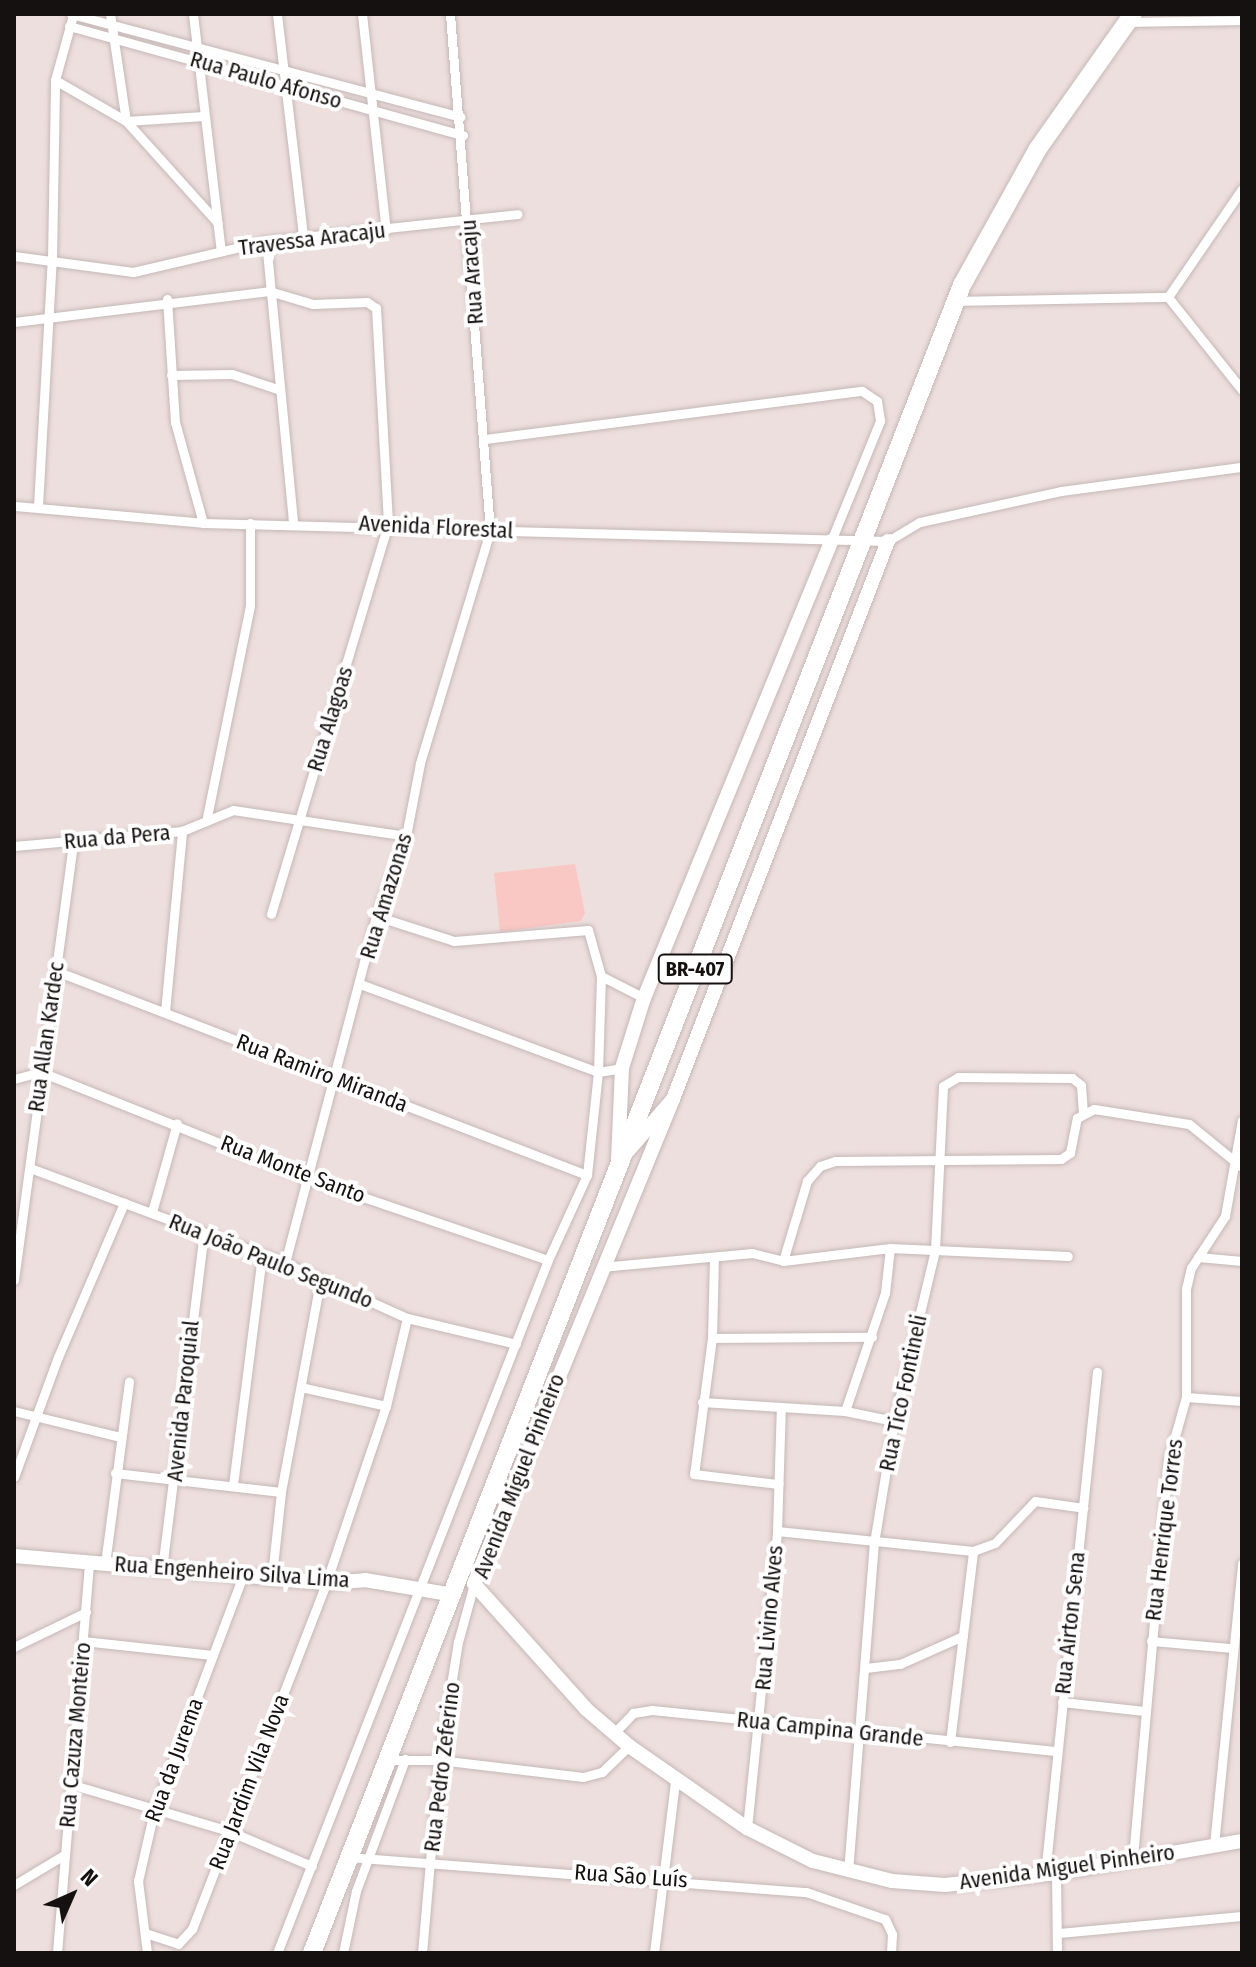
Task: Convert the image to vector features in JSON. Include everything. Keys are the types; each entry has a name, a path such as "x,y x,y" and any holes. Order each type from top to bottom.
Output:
{"highway":[{"name":"BR-407","path":"312,1953 358,1858 396,1760 449,1594 466,1578 618,1163 955,301 1037,150 1130,18"}],"street":[{"path":"38,506 46,317 52,259 55,80 72,14"},
{"name":"Rua Paulo Afonso","path":"72,14 111,18 284,70 461,117"},
{"path":"193,14 221,251"},
{"path":"277,14 303,237"},
{"path":"362,14 386,230"},
{"name":"Rua Aracaju","path":"450,14 463,135 490,531"},
{"path":"111,18 126,121"},
{"path":"1130,18 1242,20"},
{"name":"Rua Paulo Afonso","path":"69,26 463,135"},
{"path":"55,80 126,121 218,223"},
{"path":"126,121 204,116"},
{"path":"1168,297 1242,189"},
{"name":"Travessa Aracaju","path":"14,256 133,272 266,241 518,214"},
{"path":"266,241 277,389 293,522"},
{"path":"14,322 167,299 269,291"},
{"name":"Rua Alagoas","path":"269,291 313,304 374,305 379,319 388,524 271,914"},
{"path":"955,301 1168,297"},
{"path":"1168,297 1242,390"},
{"path":"167,299 171,375 181,450 203,523"},
{"path":"171,375 232,374 277,389"},
{"path":"485,439 862,391 877,401 880,421 644,998 622,1068 618,1163"},
{"path":"888,541 920,522 1061,491 1242,467"},
{"name":"Avenida Florestal","path":"14,506 203,523 388,524 490,531 888,541"},
{"path":"207,817 250,605 250,523"},
{"name":"Rua Amazonas","path":"285,1263 336,1080 376,916 406,836 420,763 490,531"},
{"name":"Avenida Miguel Pinheiro","path":"888,541 673,1099 466,1578 629,1746 675,1781 783,1849 848,1872 935,1885 1050,1874 1133,1857 1242,1841"},
{"name":"Rua da Pera","path":"14,846 182,831 207,817 233,810 406,836"},
{"path":"165,1012 182,831"},
{"name":"Rua Allan Kardec","path":"14,1280 73,842"},
{"path":"277,1953 421,1592 548,1260 587,1175 598,1072 601,976 588,930 454,941 376,916"},
{"name":"Rua Ramiro Miranda","path":"56,971 587,1175"},
{"path":"601,976 644,998"},
{"path":"360,984 598,1072 622,1068"},
{"path":"14,1079 41,1072"},
{"name":"Rua Monte Santo","path":"41,1072 177,1123 310,1179 548,1260"},
{"name":"Rua Tico Fontineli","path":"848,1872 874,1543 894,1421 935,1250 942,1162 942,1095 951,1078 1072,1078 1081,1085 1083,1112"},
{"path":"618,1163 673,1099"},
{"path":"783,1261 799,1199 820,1166 835,1161 942,1162 1066,1157 1083,1112 1105,1110 1189,1124 1242,1167"},
{"name":"Rua Henrique Torres","path":"1133,1857 1170,1448 1186,1397 1186,1289 1198,1257 1225,1216 1232,1159 1242,1120"},
{"path":"152,1212 177,1123"},
{"name":"Rua João Paulo Segundo","path":"30,1168 285,1263 407,1318 516,1344"},
{"path":"14,1203 25,1202"},
{"path":"14,1477 40,1417 58,1357 124,1203"},
{"name":"Avenida Paroquial","path":"162,1569 204,1233"},
{"path":"601,1267 752,1253 783,1261 890,1248 1068,1256"},
{"path":"845,1411 885,1293 890,1248"},
{"path":"233,1485 262,1256"},
{"path":"714,1257 712,1338 694,1474 778,1484"},
{"path":"1198,1257 1242,1261"},
{"path":"272,1575 281,1492 320,1281"},
{"name":"Rua Jardim Vila Nova","path":"145,1933 174,1944 186,1939 326,1583 386,1406 407,1318"},
{"path":"712,1338 872,1337"},
{"name":"Rua Airton Sena","path":"1057,1953 1058,1933 1050,1874 1055,1751 1097,1372"},
{"name":"Rua Cazuza Monteiro","path":"57,1953 86,1612 115,1473 129,1382"},
{"path":"301,1387 386,1406"},
{"path":"1186,1397 1242,1401"},
{"path":"702,1402 845,1411 894,1421"},
{"name":"Rua Livino Alves","path":"747,1828 777,1531 781,1407"},
{"path":"14,1411 121,1437"},
{"path":"115,1473 281,1492"},
{"path":"777,1531 973,1551 995,1543 1035,1501 1084,1508"},
{"path":"950,1742 973,1551"},
{"name":"Rua Engenheiro Silva Lima","path":"14,1556 272,1575 326,1583 365,1580 421,1592 449,1594"},
{"path":"1214,1845 1231,1648 1242,1563"},
{"name":"Rua da Jurema","path":"147,1953 138,1881 154,1811 244,1573"},
{"name":"Rua Pedro Zeferino","path":"422,1953 439,1760 466,1578"},
{"path":"14,1647 86,1612"},
{"path":"866,1668 900,1664 963,1636"},
{"path":"83,1641 212,1655"},
{"path":"1151,1641 1231,1648"},
{"path":"1062,1702 1145,1711"},
{"name":"Rua Campina Grande","path":"614,1733 633,1713 643,1711 1055,1751"},
{"path":"396,1760 439,1760 583,1777 602,1772 629,1746"},
{"path":"654,1953 675,1781"},
{"path":"70,1784 229,1831 312,1866"},
{"path":"14,1885 64,1855"},
{"path":"343,1953 358,1858"},
{"name":"Rua São Luís","path":"358,1858 661,1877 834,1898 885,1919 892,1940 891,1953"},
{"path":"1058,1933 1242,1916"}],"shaded area":[{"path":"575,864 585,913 581,921 500,932 494,873"}]}
